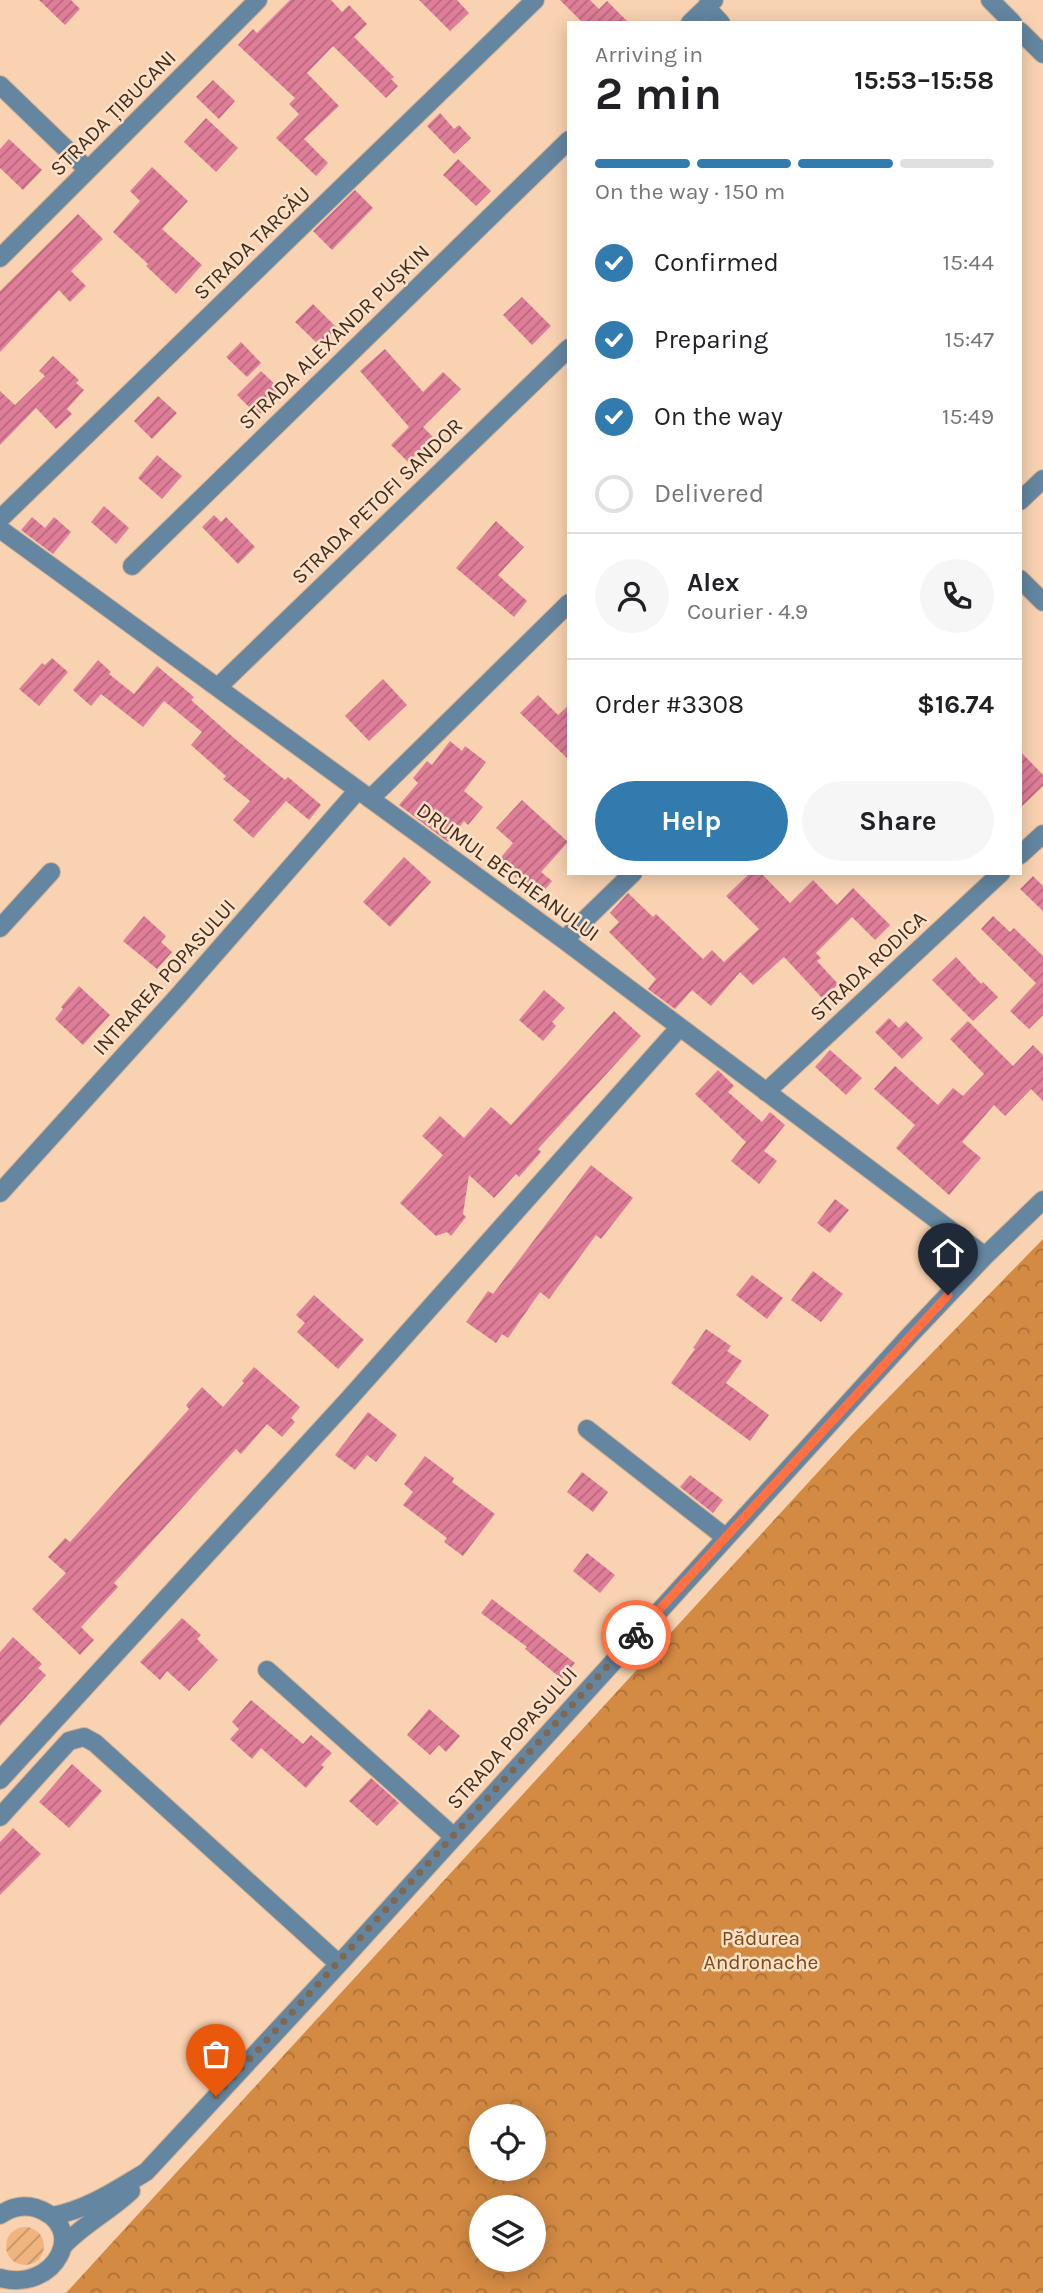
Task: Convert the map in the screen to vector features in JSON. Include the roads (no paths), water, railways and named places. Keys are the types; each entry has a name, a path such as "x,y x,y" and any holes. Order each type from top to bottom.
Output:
{"street":[{"name":"STRADA ȚIBUCANI","path":"0,258 258,0"},
{"name":"STRADA TARCĂU","path":"0,519 535,0"},
{"path":"990,0 1011,21"},
{"path":"692,21 710,4 720,21"},
{"path":"1022,33 1043,54"},
{"path":"0,85 88,170"},
{"name":"STRADA ALEXANDR PUȘKIN","path":"132,566 567,141"},
{"name":"STRADA PETOFI SANDOR","path":"218,687 567,350"},
{"path":"1022,499 1043,479"},
{"path":"0,552 7,534"},
{"name":"DRUMUL BECHEANULUI","path":"7,534 564,940 985,1256"},
{"path":"1022,581 1043,602"},
{"name":"INTRAREA POPASULUI","path":"0,1192 364,794 567,605"},
{"path":"1022,853 1043,834"},
{"path":"0,928 51,872"},
{"path":"564,940 631,875"},
{"name":"STRADA RODICA","path":"765,1092 999,875"},
{"path":"0,1780 338,1412 679,1028"},
{"name":"STRADA POPASULUI","path":"52,2216 66,2214 96,2200 146,2172 339,1964 724,1538 985,1256 1043,1199"},
{"path":"587,1429 724,1538"},
{"path":"267,1670 454,1837"},
{"path":"0,1817 69,1741 84,1737 105,1752 339,1964"},
{"path":"0,2278 33,2288 52,2273 64,2245 78,2230 125,2197 146,2172"},
{"path":"0,2215 18,2206 28,2206 52,2216 61,2228 64,2245"},
{"path":"0,2278 3,2293"}],"park label":[{"name":"Pădurea Andronache","path":"761,1950"}]}
